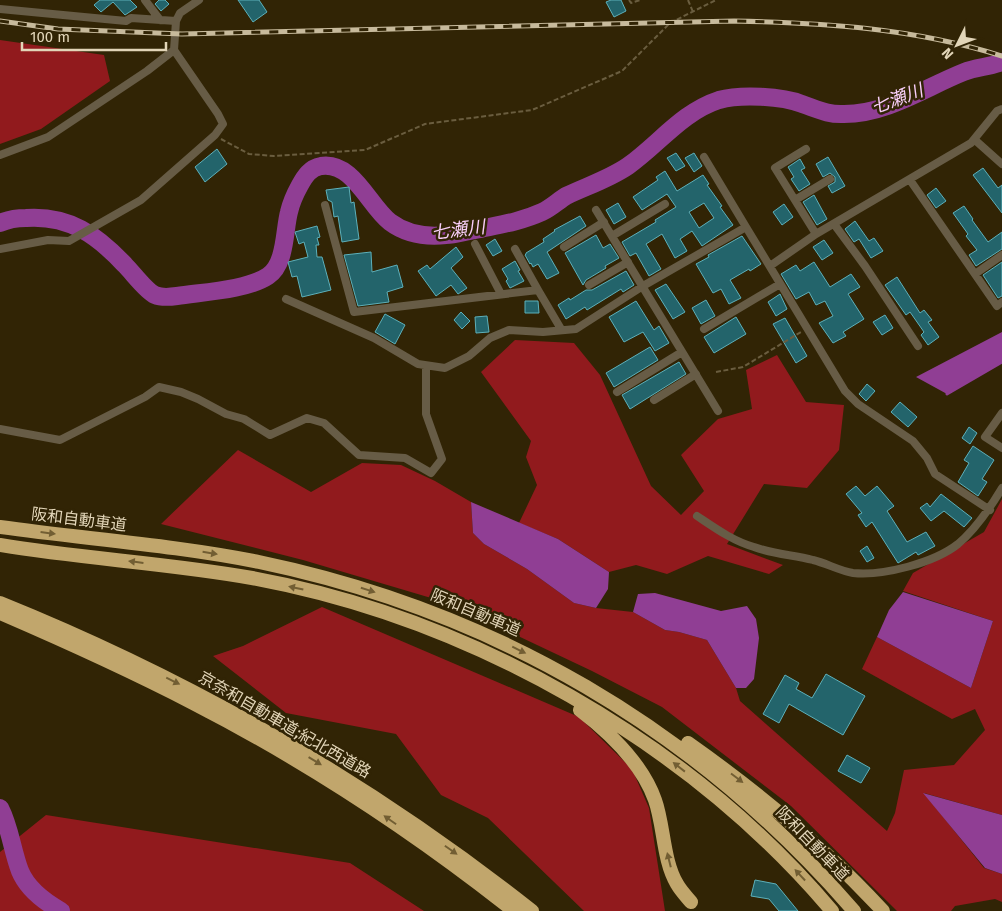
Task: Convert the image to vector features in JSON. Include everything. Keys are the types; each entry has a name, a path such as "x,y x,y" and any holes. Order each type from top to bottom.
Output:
{"highway":[{"name":"阪和自動車道","path":"0,527 207,553 309,573 428,610 494,638 592,688 681,748 762,815 854,911"},
{"name":"阪和自動車道","path":"0,545 204,570 304,589 362,605 421,626 478,650 537,678 584,704 628,731 671,761 744,821 790,865 832,911"},
{"name":"京奈和自動車道;紀北西道路","path":"0,603 66,636 273,747 375,810 472,878 514,911"},
{"path":"362,605 478,655 541,687 572,705 594,721 633,760 647,782 655,799 676,883 692,902"},
{"name":"京奈和自動車道;紀北西道路","path":"0,613 66,636 197,693 277,738 380,800 477,868 532,911"},
{"path":"592,688 643,713 738,778 800,828 883,911"}],"street":[{"path":"145,0 160,20"},
{"path":"0,250 48,240 69,241 141,200 215,135 223,124 174,50 176,21 180,13 199,0"},
{"path":"0,9 126,21 131,18 176,21"},
{"path":"0,155 48,137 147,71 174,50"},
{"path":"770,266 816,234 975,140 997,111 1002,109"},
{"path":"975,140 1002,164"},
{"path":"806,149 775,168 816,234"},
{"path":"704,157 845,391 858,404 913,441 927,458 935,474 990,510"},
{"path":"795,200 830,179"},
{"path":"910,180 997,306 1002,302"},
{"path":"612,236 665,204"},
{"path":"325,205 354,312 538,290"},
{"path":"596,210 718,412"},
{"path":"564,246 604,222"},
{"path":"834,224 865,266 918,346"},
{"path":"286,299 374,338 418,364 445,368 469,356 490,338 509,330 543,332 576,329 643,286 746,227"},
{"path":"475,244 501,294"},
{"path":"515,249 561,329"},
{"path":"975,274 1002,255"},
{"path":"589,285 628,262"},
{"path":"704,329 780,284"},
{"path":"617,392 682,352"},
{"path":"0,429 60,440 145,397 159,386 181,392 226,414 244,419 270,435 307,418 324,423 359,455 405,458 431,473 442,458 426,414 426,366"},
{"path":"654,400 696,374"},
{"path":"1002,413 985,438 1002,448"},
{"path":"697,516 736,540 755,548 814,560 852,572 869,573 906,568 957,544 990,510 1002,488"}],"path":[{"path":"629,0 631,3 640,0"},
{"path":"688,0 693,12"},
{"path":"215,135 248,154 274,156 366,150 425,124 532,110 622,71 670,23 716,0"},
{"path":"716,372 743,367 807,328"}],"shaded area":[{"path":"0,40 104,55 110,81 41,129 0,144"},
{"path":"1002,332 1002,362 947,394 916,377"},
{"path":"515,340 574,343 600,375 651,486 681,515 704,491 681,455 718,419 752,409 746,370 777,355 806,402 844,405 839,450 807,488 764,484 727,544 783,565 769,574 708,556 667,574 636,565 609,572 558,539 519,523 537,485 526,457 531,441 481,372"},
{"path":"238,450 311,492 362,463 401,465 435,481 471,502 473,533 484,544 527,569 574,603 596,608 633,612 665,630 707,640 736,688 740,701 887,831 895,813 904,770 954,765 985,730 975,709 952,719 862,669 877,637 971,688 993,621 903,591 913,573 984,532 1002,499 1002,815 924,793 984,868 1002,874 1002,902 995,899 955,906 951,911 897,911 791,806 662,707 592,671 448,603 303,560 161,524"},
{"path":"471,502 558,539 609,572 608,589 596,608 574,603 527,569 484,544 473,533"},
{"path":"903,592 993,621 971,688 877,637 889,610"},
{"path":"655,593 721,611 747,606 756,619 759,638 754,679 746,688 736,688 707,640 665,630 633,612 638,594"},
{"path":"322,607 579,717 632,769 649,808 665,911 584,911 488,818 441,795 396,734 286,713 213,656 243,646"},
{"path":"923,793 1002,815 1002,874 985,868"},
{"path":"46,815 350,863 424,911 0,911 0,852"}],"building":[{"path":"100,0 130,0 137,7 125,15 113,2 101,12 94,5"},
{"path":"159,0 165,0 169,4 161,11 155,4"},
{"path":"238,0 259,0 267,12 253,22"},
{"path":"621,0 626,11 614,17 606,2"},
{"path":"217,149 227,164 205,182 195,167"},
{"path":"676,153 685,166 676,171 667,158"},
{"path":"694,153 702,166 694,172 685,158"},
{"path":"828,157 845,186 832,193 828,186 835,182 835,177 830,173 823,177 816,164"},
{"path":"800,159 805,168 801,170 810,184 799,191 791,179 794,177 788,167"},
{"path":"983,168 998,188 1002,185 1002,213 973,175"},
{"path":"665,171 677,191 703,175 709,184 707,185 722,206 720,207 733,225 702,246 692,231 680,239 687,251 675,258 662,234 646,244 661,269 649,276 636,253 630,256 622,242 656,222 655,220 676,207 667,194 642,210 633,197 658,180 656,177","holes":["704,203 714,218 699,228 689,212"]},
{"path":"349,187 351,203 354,202 359,239 342,242 338,216 334,217 332,202 328,200 326,190"},
{"path":"936,188 946,201 936,208 927,195"},
{"path":"814,195 827,219 817,225 803,202"},
{"path":"618,203 626,217 614,224 606,210"},
{"path":"784,204 793,217 782,225 773,212"},
{"path":"964,206 988,242 1002,232 1002,249 976,266 969,255 977,250 966,236 968,234 953,213"},
{"path":"580,216 586,226 547,252 559,273 547,279 538,264 533,267 530,264 525,255 526,253 544,242 543,239 554,230"},
{"path":"855,221 869,241 874,238 883,251 871,258 859,239 854,242 845,229"},
{"path":"317,226 320,237 317,238 319,245 316,245 317,257 322,257 331,290 302,297 297,276 292,277 288,262 308,257 304,242 299,244 295,232"},
{"path":"596,235 603,248 610,244 619,258 586,280 583,285 565,253"},
{"path":"742,236 761,264 730,280 741,298 729,304 721,289 713,293 696,264"},
{"path":"495,239 502,251 493,256 486,245"},
{"path":"824,240 833,253 822,260 813,247"},
{"path":"456,247 463,257 451,268 467,288 458,294 451,285 436,296 418,271 427,265 430,269"},
{"path":"371,252 372,272 397,265 403,287 387,292 389,302 358,306 344,255"},
{"path":"515,261 524,281 510,288 506,281 508,279 502,269"},
{"path":"814,262 830,287 851,274 860,287 848,294 864,319 843,332 846,336 833,343 819,323 833,316 825,301 816,305 809,292 796,299 781,274 796,265 800,271"},
{"path":"1002,262 1002,296 998,298 983,275"},
{"path":"626,271 634,285 623,292 621,289 587,310 585,307 566,319 558,305 586,290 592,290"},
{"path":"897,277 920,313 924,310 932,320 928,322 939,337 928,345 921,335 924,332 910,312 906,315 885,285"},
{"path":"666,284 685,312 673,319 655,290"},
{"path":"780,294 787,309 776,316 768,302"},
{"path":"706,300 715,316 701,324 692,308"},
{"path":"525,301 538,301 539,313 525,313"},
{"path":"636,301 654,330 659,326 669,343 655,351 643,332 624,342 609,317"},
{"path":"461,312 470,321 462,329 454,320"},
{"path":"385,314 405,325 395,344 375,332"},
{"path":"885,315 893,328 882,335 873,322"},
{"path":"487,316 489,332 476,333 475,317"},
{"path":"736,317 746,334 714,353 704,337"},
{"path":"785,318 807,356 796,363 773,324"},
{"path":"650,347 658,360 614,387 606,373"},
{"path":"679,362 686,374 630,409 622,395"},
{"path":"867,384 875,391 866,401 859,394"},
{"path":"900,402 917,417 908,427 891,412"},
{"path":"969,427 977,433 970,444 962,438"},
{"path":"973,446 994,460 982,479 987,482 978,496 958,482 969,463 964,460"},
{"path":"856,486 865,496 877,486 894,506 887,511 907,542 926,532 935,546 918,555 916,552 898,563 872,522 866,527 858,515 862,513 846,494"},
{"path":"941,494 972,518 964,527 944,511 931,521 920,508 927,503 930,507"},
{"path":"867,546 874,558 867,562 860,551"},
{"path":"826,674 865,696 843,735 789,704 779,723 763,714 785,675 799,683 796,689 812,698"},
{"path":"847,755 870,768 861,783 838,771"},
{"path":"755,880 776,884 798,911 779,911 769,899 751,896"}],"waterway":[{"name":"七瀬川","path":"0,223 16,219 41,218 56,220 81,229 104,245 151,293 158,296 172,297 224,290 259,281 274,271 281,255 293,198 306,176 317,167 332,166 342,170 360,186 382,215 396,226 424,235 439,236 453,234 517,221 545,210 566,196 621,171 682,120 706,105 719,100 738,97 784,99 833,114 860,113 891,105 969,70 1002,62"},
{"path":"947,394 1002,362"},
{"name":"七瀬川","path":"0,808 23,877 37,894 61,911"}],"railway":[{"path":"0,21 58,29 182,34 734,21 802,23 902,33 936,39 1002,56"}]}
